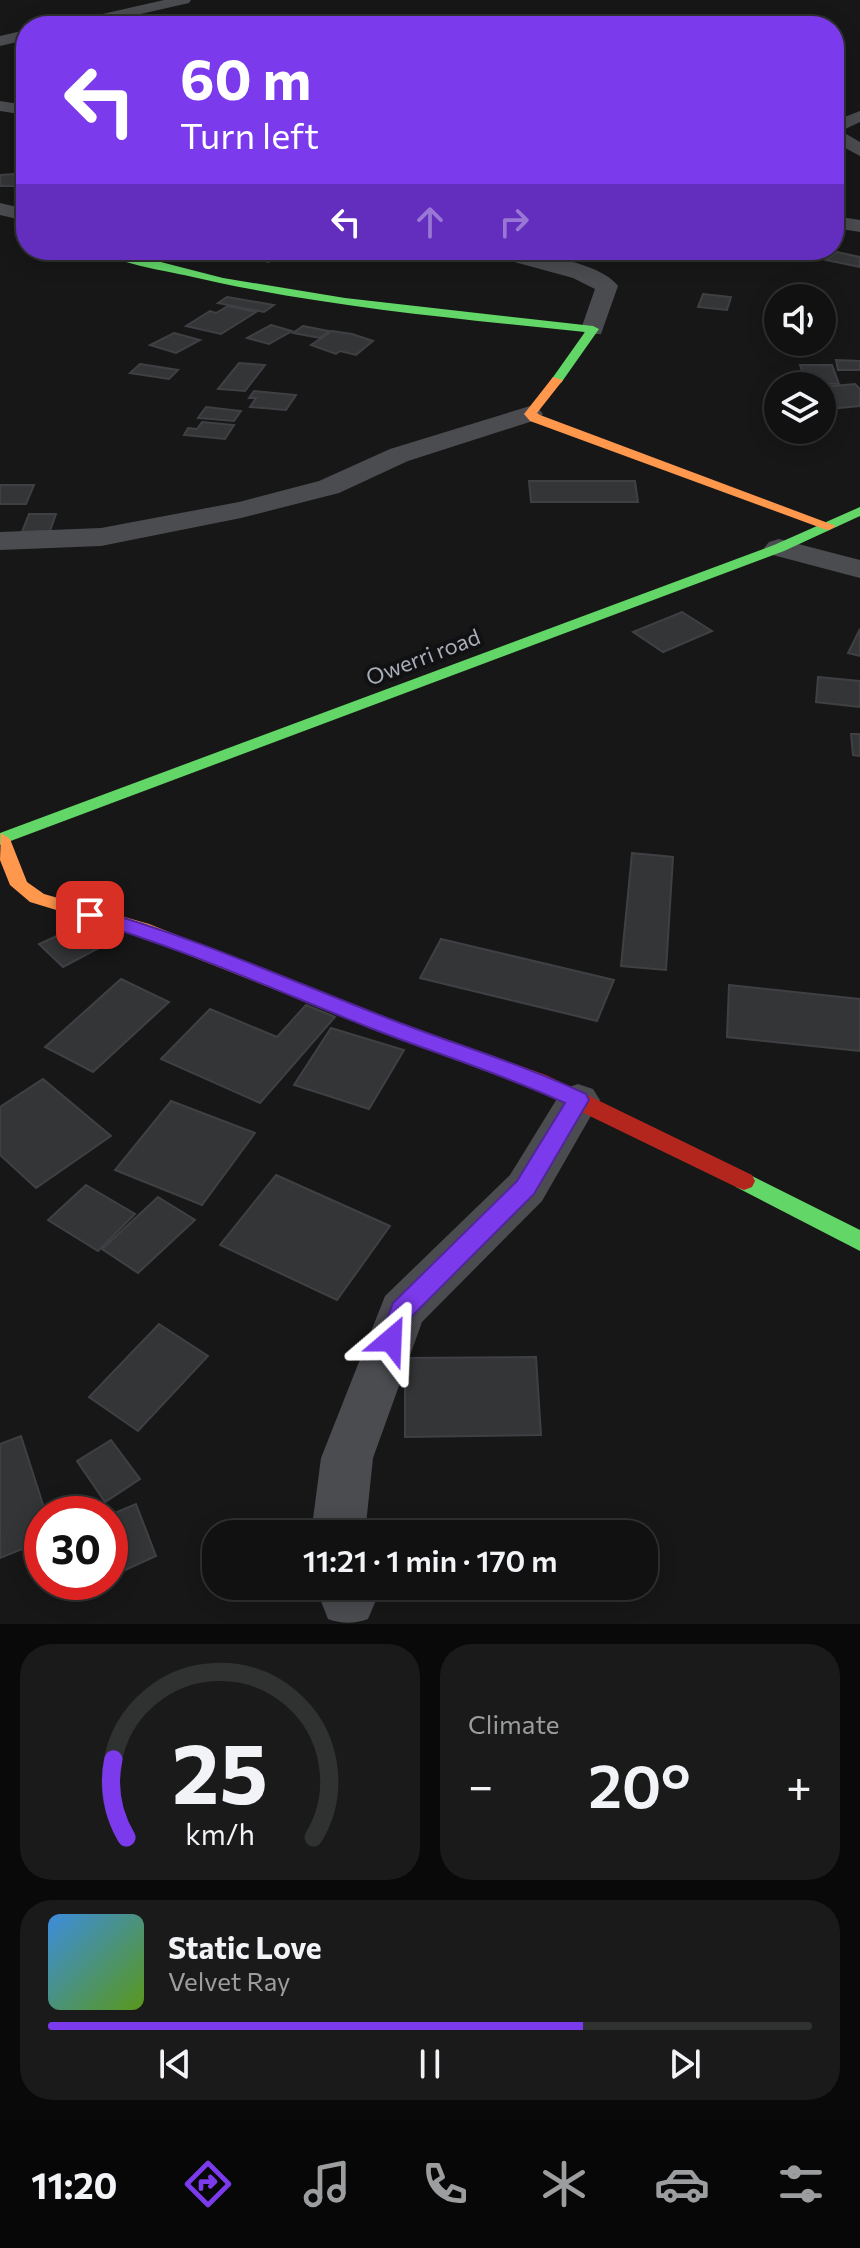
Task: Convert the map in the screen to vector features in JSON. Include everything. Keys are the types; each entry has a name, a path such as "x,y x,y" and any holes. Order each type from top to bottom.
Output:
{"street":[{"path":"113,16 184,0"},
{"path":"69,7 87,16"},
{"path":"844,124 857,105"},
{"path":"138,260 279,294 593,329"},
{"path":"5,548 101,537 286,499 329,487 399,455 530,414 541,404 593,329 607,286 581,273 534,260"},
{"path":"530,414 829,526"},
{"name":"Owerri road","path":"1,839 779,548 860,511"},
{"path":"779,548 860,569"},
{"path":"1,839 19,885 37,898 142,929 382,1024 538,1081 669,1142 860,1241"},
{"path":"340,1520 347,1458 402,1311 526,1188 578,1100"}],"building":[{"path":"14,174 15,186 0,186 0,175"},
{"path":"844,254 860,257 860,267 826,260 844,260"},
{"path":"703,294 731,297 727,310 698,307"},
{"path":"227,297 274,305 264,312 218,303"},
{"path":"228,306 256,312 221,334 186,326 210,311 216,313"},
{"path":"271,325 292,331 269,344 247,338"},
{"path":"303,326 329,331 320,338 293,333"},
{"path":"332,331 373,341 356,355 340,351 336,354 311,345"},
{"path":"174,333 200,340 176,353 150,345"},
{"path":"836,360 860,361 860,370 838,370"},
{"path":"239,363 265,365 245,391 218,389"},
{"path":"140,364 178,370 169,379 130,373"},
{"path":"800,365 832,365 835,372 802,372"},
{"path":"855,384 860,389 860,406 836,408 836,386"},
{"path":"254,391 296,395 286,410 250,407 256,398 249,398"},
{"path":"206,407 241,411 234,421 198,418"},
{"path":"202,422 234,425 225,439 184,435 188,428 197,429"},
{"path":"529,481 635,481 638,502 531,502"},
{"path":"0,485 34,485 26,504 0,504"},
{"path":"29,514 56,514 50,531 22,532"},
{"path":"682,612 712,631 663,652 633,632"},
{"path":"860,629 860,656 848,653"},
{"path":"818,677 860,681 860,707 816,702"},
{"path":"851,734 860,734 860,756 853,755"},
{"path":"632,853 673,857 666,970 621,966"},
{"path":"92,920 120,937 63,967 39,944"},
{"path":"441,939 614,980 597,1021 420,978"},
{"path":"121,979 169,1002 93,1072 45,1047"},
{"path":"729,985 860,999 860,1051 727,1037"},
{"path":"306,1005 335,1017 260,1103 161,1059 210,1009 277,1037"},
{"path":"331,1028 404,1050 369,1109 294,1085"},
{"path":"43,1079 111,1136 36,1188 0,1155 0,1107"},
{"path":"171,1101 255,1133 202,1205 115,1170"},
{"path":"276,1175 390,1226 337,1300 220,1245"},
{"path":"86,1185 135,1214 98,1251 48,1220"},
{"path":"158,1197 195,1220 138,1273 102,1249"},
{"path":"159,1324 208,1356 138,1431 89,1397"},
{"path":"536,1357 541,1435 405,1437 405,1358"},
{"path":"21,1436 40,1496 24,1496 24,1548 0,1558 0,1444"},
{"path":"111,1440 140,1479 114,1496 101,1496 77,1461"},
{"path":"136,1504 156,1556 128,1569 128,1507"}],"traffic: fast":[{"path":"137,260 223,281 345,302 593,329 557,380"},
{"path":"0,839 779,548 860,511"},
{"path":"744,1181 860,1241"}],"traffic: slow":[{"path":"557,380 530,414 535,418 829,526"},
{"path":"1,839 19,885 37,898 142,929 364,1017"}],"traffic: jam":[{"path":"364,1017 538,1081 744,1181"}],"route":[{"path":"90,915 142,929 207,953 294,990 538,1081 578,1100 526,1188 402,1311 391,1340"}]}
